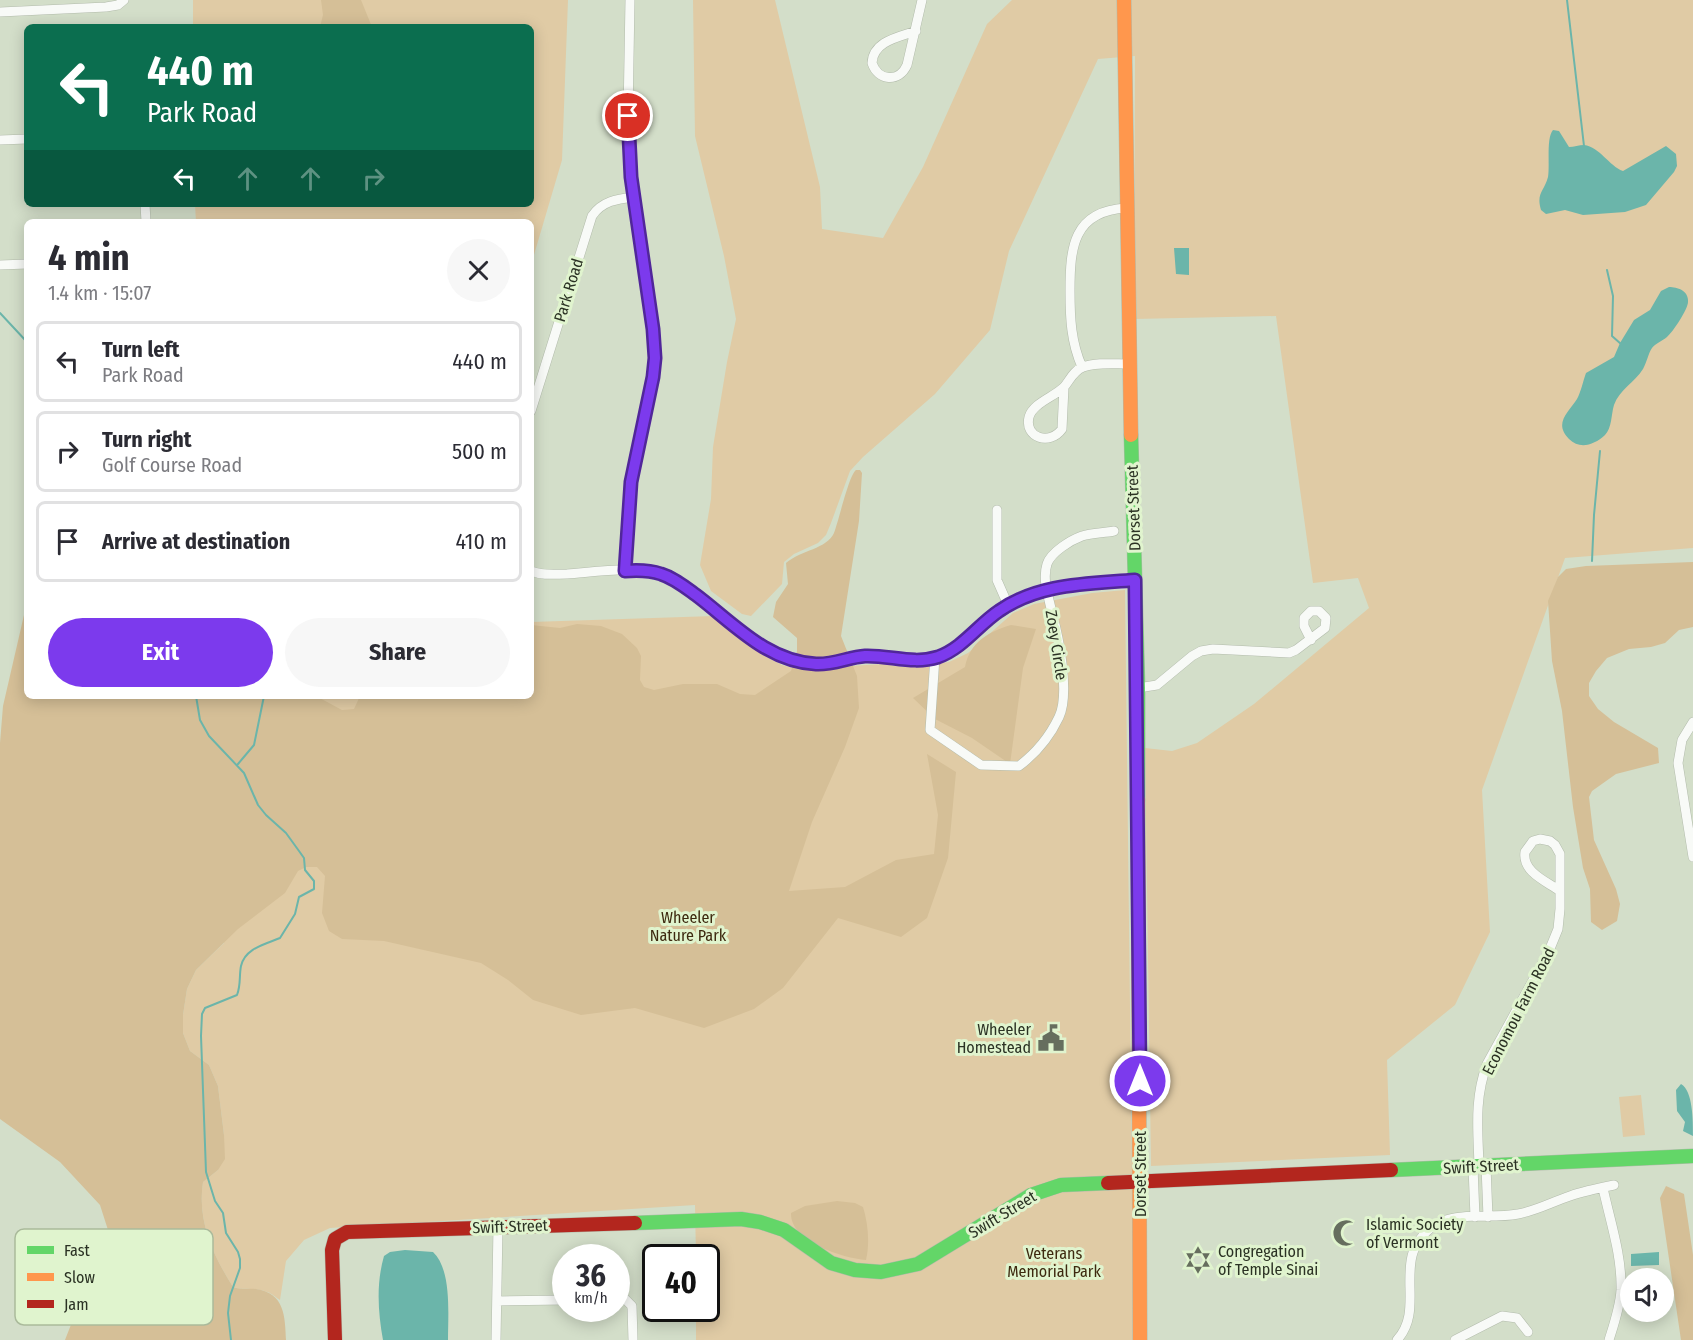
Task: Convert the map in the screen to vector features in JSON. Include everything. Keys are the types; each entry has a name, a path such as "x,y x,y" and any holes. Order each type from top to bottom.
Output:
{"street":[{"path":"0,12 106,7 118,5 124,0"},
{"path":"625,571 631,482 655,358 628,139 630,0"},
{"path":"916,31 884,43 875,50 872,63 879,74 892,78 904,72 916,31 922,0"},
{"name":"Dorset Street","path":"1124,0 1129,364 1138,688 1140,1340"},
{"path":"0,140 24,139"},
{"name":"Park Road","path":"534,401 592,216 599,207 610,201 634,197"},
{"path":"1082,367 1070,325 1071,249 1080,231 1091,220 1111,210 1126,208"},
{"path":"0,264 24,264"},
{"path":"1064,387 1062,429 1054,437 1046,439 1039,437 1029,425 1030,414 1064,387 1072,375 1082,367 1129,364"},
{"path":"997,510 998,580 1008,605"},
{"path":"1046,589 1047,562 1059,550 1081,536 1114,531"},
{"path":"534,572 553,574 653,572 677,582 772,653 790,660 816,664 869,656 909,661 935,657 956,648 990,617 1027,596 1046,589 1135,580"},
{"name":"Zoey Circle","path":"935,657 930,730 981,765 1019,766 1033,755 1060,716 1064,688 1058,633 1046,589"},
{"path":"1138,688 1157,685 1192,656 1207,649 1284,654 1296,651 1311,640"},
{"path":"1693,722 1682,740 1678,763 1693,857"},
{"name":"Economou Farm Road","path":"1479,1166 1477,1103 1482,1077 1556,936 1560,916 1560,891 1560,854 1557,848 1546,840 1533,842 1525,852 1526,865 1560,891"},
{"name":"Swift Street","path":"335,1340 332,1250 335,1239 347,1232 741,1219 760,1221 778,1227 838,1266 858,1272 878,1273 918,1264 1007,1209 1047,1189 1061,1185 1693,1156"},
{"path":"1479,1166 1488,1217"},
{"path":"1475,1217 1479,1166"},
{"path":"1402,1339 1410,1312 1411,1260 1416,1246 1426,1232 1437,1224 1449,1219 1526,1212 1573,1195 1614,1185"},
{"path":"1603,1188 1619,1263 1621,1290 1619,1308 1610,1340"},
{"path":"496,1340 498,1227"},
{"path":"497,1301 552,1300"},
{"path":"630,1304 632,1306 633,1340"},
{"path":"1455,1340 1502,1316 1517,1318 1528,1332"}],"green space":[{"path":"193,0 568,0 562,160 534,255 534,219 196,219 195,207 534,207 534,24 193,24"},
{"path":"321,0 361,0 371,24 321,24 323,15"},
{"path":"693,0 775,0 820,187 822,229 883,238 923,167 987,24 1012,0 1693,0 1693,548 1565,558 1482,790 1490,932 1455,1005 1387,1060 1390,1155 1151,1166 1145,748 1172,751 1197,743 1254,704 1369,608 1358,578 1313,583 1276,316 1134,319 1135,56 1098,59 1009,251 990,330 935,394 850,471 826,535 818,543 794,554 784,562 782,584 751,616 742,614 711,591 700,565 711,499 713,447 736,319 724,256 695,136"},
{"path":"856,470 862,473 859,521 841,636 857,676 859,708 845,747 812,822 789,891 845,887 896,860 934,854 938,815 927,754 956,772 948,858 927,918 901,937 838,918 783,988 754,1009 704,1028 635,1008 581,1015 533,1000 508,980 481,963 384,941 342,939 329,931 322,913 325,876 317,867 306,867 298,871 285,893 238,929 196,970 187,989 183,1033 190,1051 209,1065 218,1086 224,1135 225,1159 218,1170 203,1182 202,1210 206,1229 108,1229 100,1205 60,1162 0,1119 0,743 3,706 24,615 24,699 322,699 342,710 354,709 359,699 534,699 534,625 560,628 577,624 601,626 622,634 637,648 641,656 640,680 644,687 654,690 683,684 717,684 740,694 755,695 791,671 797,651 797,638 773,617 776,602 788,584 786,563 826,543 831,538"},
{"path":"1693,562 1693,627 1679,630 1665,643 1629,649 1607,658 1589,683 1589,696 1598,709 1614,722 1658,748 1659,763 1616,774 1592,791 1589,797 1594,840 1616,889 1620,904 1617,921 1602,930 1591,922 1590,889 1583,868 1573,807 1562,711 1552,661 1548,601 1558,577 1566,569 1586,566"},
{"name":"Wheeler Nature Park","path":"1125,590 1134,1340 696,1340 696,1322 720,1322 720,1244 696,1244 695,1205 330,1228 304,1240 286,1261 280,1300 271,1293 233,1287 213,1250 213,1229 206,1229 202,1210 203,1182 218,1170 224,1135 218,1086 209,1065 190,1051 183,1033 187,989 196,970 224,943 213,699 534,699 534,622 714,616 767,657 782,665 797,669 884,664 903,667 923,666 949,662 968,653 1013,613 1034,604 1092,593"},
{"path":"1011,625 1036,629 1023,668 1010,764 972,738 935,719 913,698 965,667 971,651 981,639"},
{"path":"1641,1095 1645,1135 1623,1137 1619,1097"},
{"path":"1666,1186 1684,1194 1693,1255 1693,1340 1681,1340 1674,1293 1674,1268 1670,1268 1660,1198"},
{"path":"837,1201 855,1203 863,1207 868,1233 866,1260 844,1256 820,1247 799,1232 793,1223 791,1213 805,1206"},
{"path":"213,1250 233,1287 266,1291 278,1301 284,1315 286,1340 65,1340 71,1325 213,1325"}],"water":[{"path":"1553,130 1559,131 1569,147 1590,146 1623,171 1666,146 1676,154 1677,166 1646,205 1625,212 1583,215 1565,210 1546,214 1541,210 1539,200 1548,177 1549,145"},
{"path":"1174,248 1189,248 1189,275 1176,274"},
{"path":"1669,287 1682,290 1688,298 1680,320 1667,337 1652,348 1643,369 1616,400 1605,435 1587,445 1573,442 1564,433 1562,423 1578,396 1586,373 1614,357 1634,320 1650,310 1661,291"},
{"path":"1681,1084 1690,1099 1693,1136 1683,1131 1685,1122 1677,1111 1676,1090"},
{"path":"405,1250 433,1252 439,1260 448,1293 448,1340 383,1340 379,1298 384,1256 390,1252"},
{"path":"1659,1252 1659,1265 1631,1266 1631,1254"}],"waterway":[{"path":"1567,0 1584,146"},
{"path":"1607,270 1613,296 1612,336 1621,344"},
{"path":"0,313 24,339"},
{"path":"1592,561 1600,451"},
{"path":"196,699 200,720 209,736 244,773 258,805 286,833 304,858 305,870 314,881 314,889 299,897 295,914 280,938 251,951 243,960 237,995 205,1008 202,1014 206,1172 215,1201 223,1213 226,1233 240,1259 240,1268 230,1296 228,1313 231,1340"},
{"path":"238,764 254,745 263,699"}],"traffic: fast":[{"path":"1131,435 1138,688 1138,800"},
{"path":"1391,1170 1693,1156"},
{"path":"635,1223 741,1219 760,1222 784,1230 831,1263 855,1270 881,1272 918,1264 1031,1195 1061,1185 1108,1183"}],"traffic: slow":[{"path":"1124,0 1131,435"},
{"path":"1138,800 1140,1340"}],"traffic: jam":[{"path":"1108,1183 1391,1170"},
{"path":"335,1340 332,1250 335,1239 347,1232 635,1223"}],"place":[{"name":"Wheeler Homestead","path":"1051,1038"},
{"name":"Islamic Society of Vermont","path":"1346,1233"},
{"name":"Congregation of Temple Sinai","path":"1198,1260"}],"route":[{"path":"628,116 631,177 653,329 655,358 631,482 625,571 661,574 686,587 772,653 790,660 816,664 869,656 909,661 930,659 956,648 990,617 1027,596 1056,587 1135,580 1138,688 1140,1081"}],"park label":[{"name":"Veterans Memorial Park","path":"1054,1262"}]}
